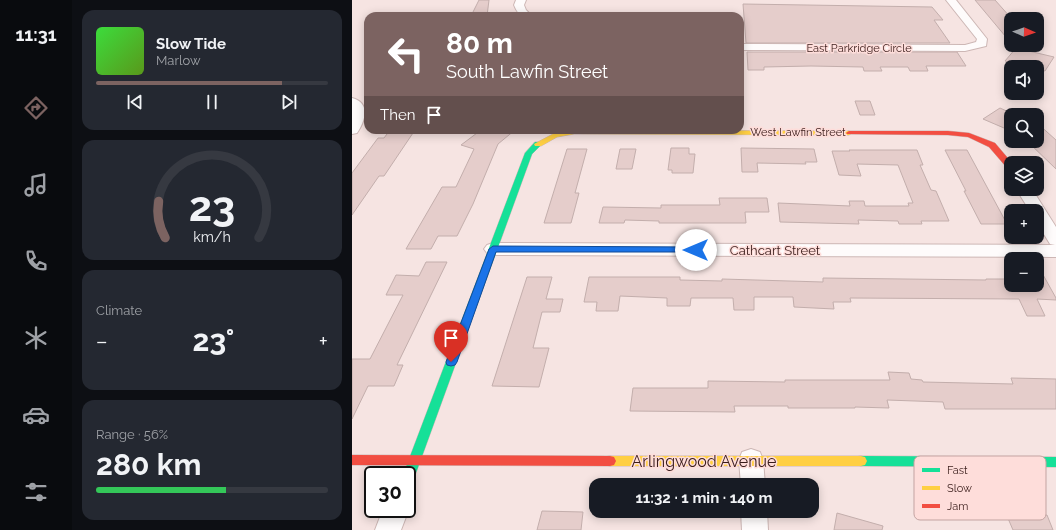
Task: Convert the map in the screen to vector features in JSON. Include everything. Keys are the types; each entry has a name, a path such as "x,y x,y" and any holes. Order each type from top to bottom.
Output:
{"street":[{"path":"521,0 519,4 522,12"},
{"name":"East Parkridge Circle","path":"744,47 965,48 982,44 982,39 951,0"},
{"path":"352,130 359,117 358,110 354,103"},
{"name":"West Lawfin Street","path":"744,132 948,133 978,136 992,143 1004,156"},
{"name":"West Lawfin Street","path":"493,249 529,153 536,144 547,137 556,134"},
{"path":"1028,196 1056,240"},
{"path":"412,466 493,249"},
{"name":"Cathcart Street","path":"493,249 1056,251"},
{"name":"Arlingwood Avenue","path":"352,460 914,461"},
{"path":"751,460 752,478"},
{"name":"Arlingwood Avenue","path":"1046,462 1056,462"},
{"path":"388,530 393,518"},
{"path":"754,518 755,530"}],"building":[{"path":"479,0 489,0 488,12 473,12"},
{"path":"975,0 995,0 1006,12 1004,12 1004,35"},
{"path":"743,4 932,7 943,20 934,20 950,43 746,43"},
{"path":"747,52 957,52 966,66 926,66 928,71 910,71 908,67 880,67 882,71 864,71 863,67 811,66 764,67 764,70 748,70"},
{"path":"1013,52 1033,52 1054,57 1045,71 1044,60 1006,60"},
{"path":"855,101 870,101 875,115 860,115"},
{"path":"1000,108 1004,110 1004,128 983,119"},
{"path":"1044,129 1056,140 1056,169 1034,148 1044,148"},
{"path":"387,134 412,134 384,176 379,176 352,215 352,173 378,138 384,138"},
{"path":"476,134 510,134 498,144 473,204 457,236 438,236 431,249 406,249 442,187 456,187 474,149 461,145"},
{"path":"671,148 689,148 689,154 695,154 693,173 672,173 672,170 668,170"},
{"path":"741,148 814,149 817,162 805,162 806,164 757,163 758,172 742,172"},
{"path":"567,149 587,149 575,193 579,193 571,223 544,223"},
{"path":"620,149 636,149 632,169 616,169"},
{"path":"849,150 917,150 923,165 920,165 931,190 936,191 949,221 921,221 922,224 899,224 898,221 858,220 859,224 780,222 778,203 850,206 849,201 864,201 865,206 909,206 908,203 913,203 898,165 857,164 861,176 839,175 832,151 850,151"},
{"path":"945,150 967,150 1004,218 1004,224 981,224 964,191 966,191"},
{"path":"719,198 767,198 769,212 745,212 746,223 659,223 659,221 625,220 624,223 599,223 603,207 661,208 661,205 720,205"},
{"path":"426,262 447,262 397,365 403,365 394,386 368,386 352,419 352,359 370,359 403,295 386,295 396,275 419,276"},
{"path":"527,277 552,277 546,299 563,299 560,312 542,312 533,348 549,348 539,387 492,386"},
{"path":"589,277 680,277 680,280 722,281 722,279 823,282 823,278 1004,279 1004,292 1044,292 1044,277 1056,300 1037,299 1045,316 1027,316 1019,299 850,298 851,302 833,302 834,309 794,307 793,297 754,297 754,310 734,310 733,298 691,298 690,306 667,306 667,298 620,296 618,311 596,311 597,302 584,302"},
{"path":"888,372 909,373 911,379 922,380 923,382 1013,384 1011,378 1056,379 1056,409 945,409 943,402 887,400 889,408 788,408 788,406 734,406 735,412 630,411 633,388 708,388 708,381 785,382 785,380 890,380"},
{"path":"542,511 583,512 581,530 537,530"},
{"path":"837,513 883,526 882,530 834,530"},
{"path":"1046,515 1053,530 1013,530 1009,520 1046,520"}],"traffic: fast":[{"path":"413,466 529,153 538,144"},
{"path":"861,461 914,461"},
{"path":"1046,462 1056,462"}],"traffic: slow":[{"path":"744,133 849,133"},
{"path":"538,144 555,135 561,134"},
{"path":"610,461 861,461"}],"traffic: jam":[{"path":"849,133 948,133 969,135 992,145 1004,159"},
{"path":"352,460 610,461"}],"route":[{"path":"451,362 493,249 696,250"}]}
